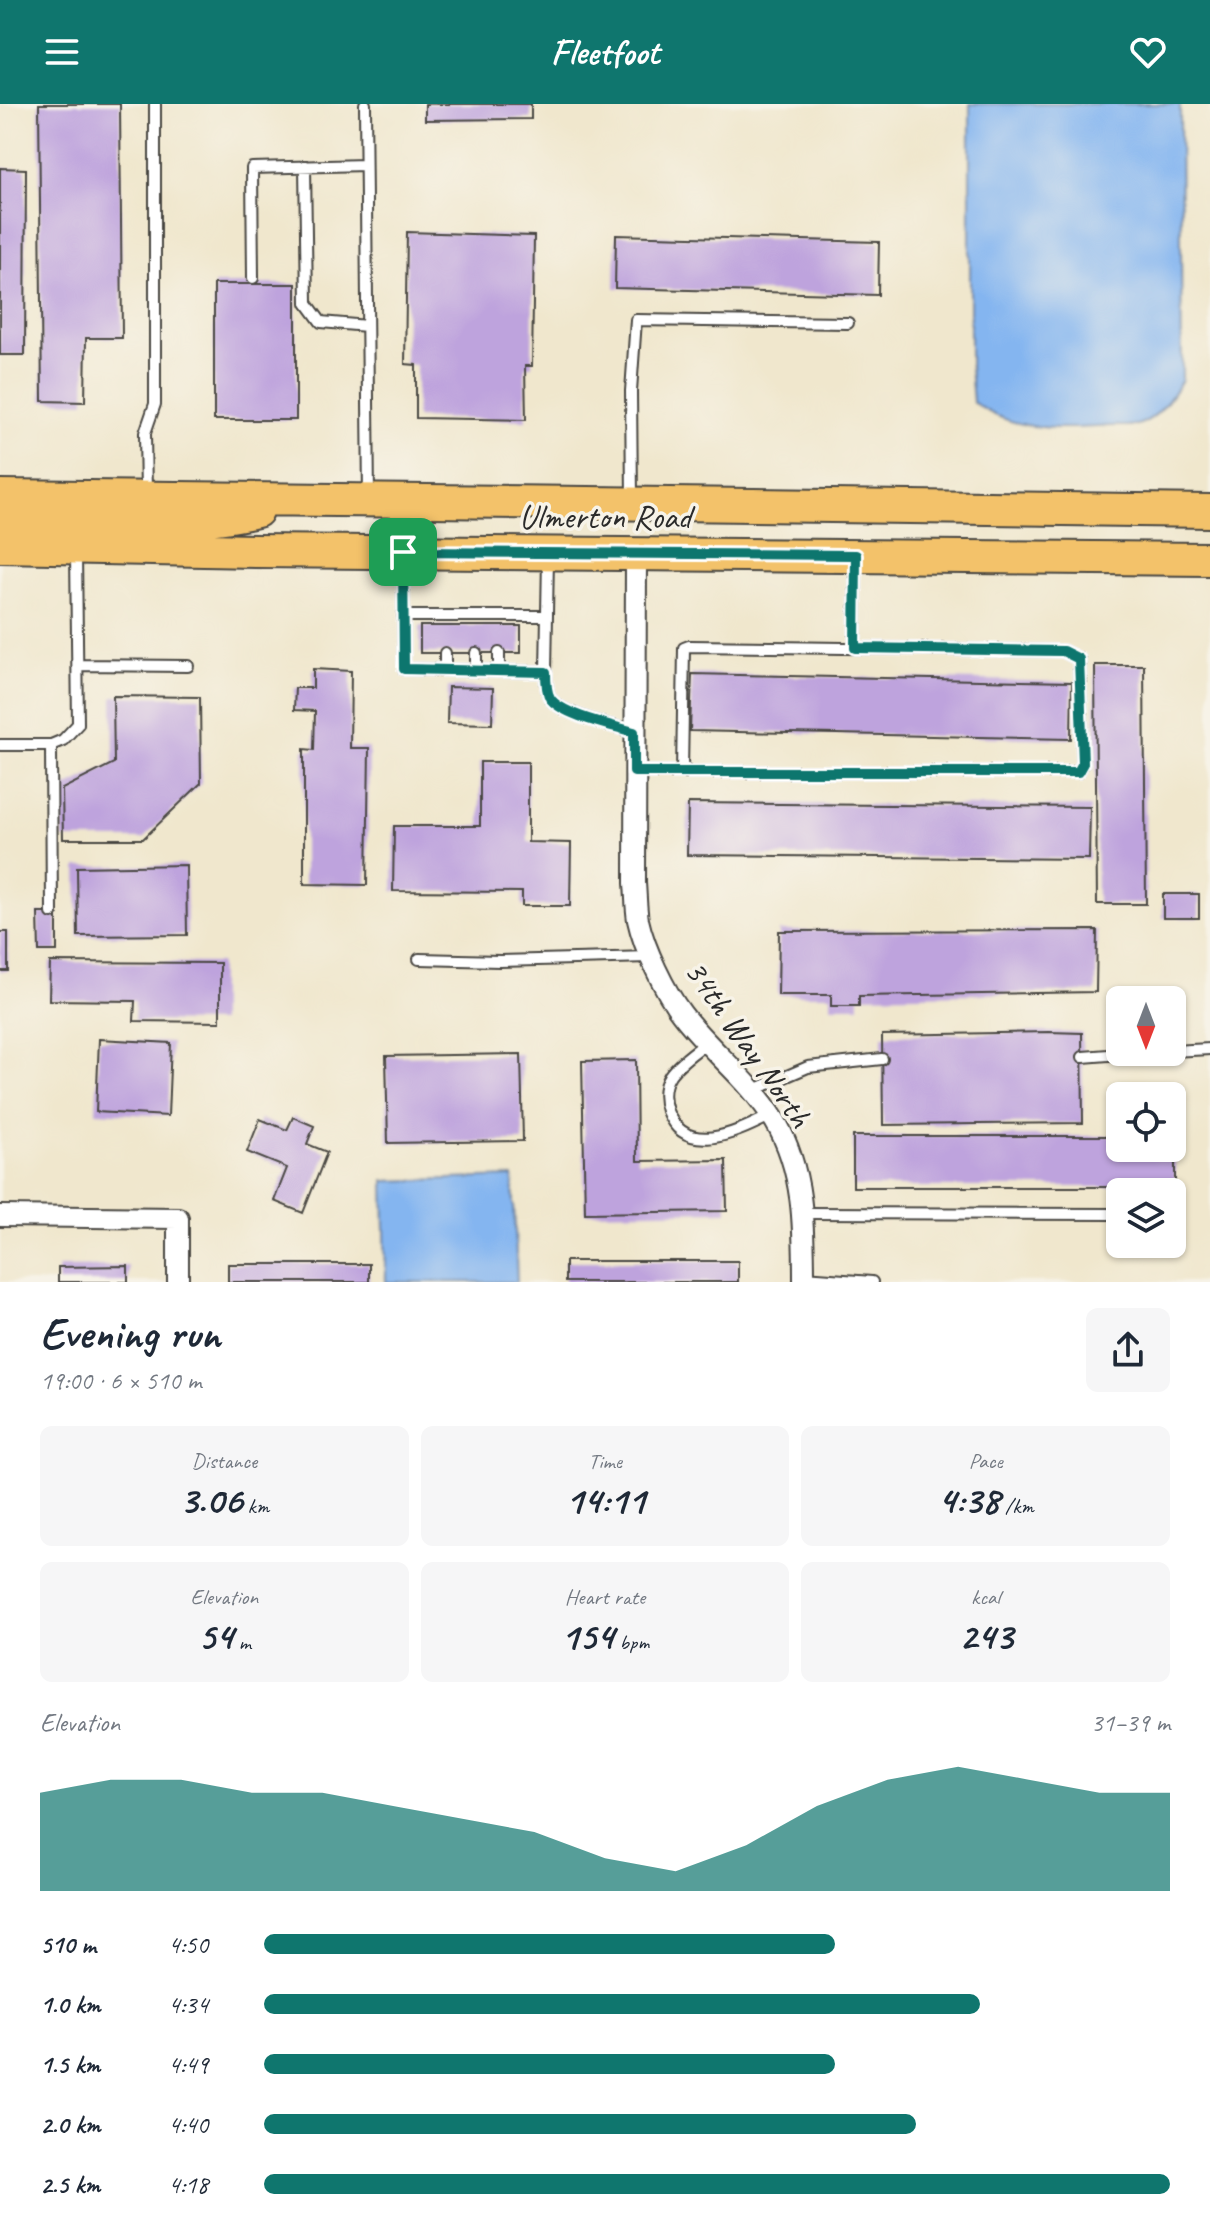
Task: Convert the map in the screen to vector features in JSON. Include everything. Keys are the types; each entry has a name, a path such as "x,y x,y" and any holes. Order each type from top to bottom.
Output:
{"main road":[{"name":"Ulmerton Road","path":"0,496 1210,511"},
{"name":"Ulmerton Road","path":"0,519 227,518 307,498"},
{"name":"Ulmerton Road","path":"0,546 1210,559"}],"street":[{"name":"34th Way North","path":"636,554 634,772 638,921 652,957 681,1013 752,1091 770,1116 796,1172 803,1213 804,1279"},
{"path":"0,1216 178,1218 178,1282"}],"lane":[{"path":"146,496 145,433 155,404 155,104"},
{"path":"365,104 369,500"},
{"path":"253,278 252,168 365,165"},
{"path":"305,166 307,303 321,322 367,326"},
{"path":"632,506 631,391 636,320 848,323"},
{"path":"0,745 51,745 63,740 78,724 76,547"},
{"path":"403,552 404,669 546,672"},
{"path":"548,554 548,696 575,714 634,732"},
{"path":"855,648 856,555"},
{"path":"403,616 445,621 499,621 547,616"},
{"path":"634,772 682,772 1078,772 1083,763 1079,659 1063,651 689,646 684,648 682,772"},
{"path":"445,653 445,670"},
{"path":"476,653 476,671"},
{"path":"499,653 499,671"},
{"path":"78,665 188,666"},
{"path":"51,745 52,913"},
{"path":"419,959 500,961 652,957"},
{"path":"707,1042 672,1072 665,1084 664,1097 674,1124 684,1133 699,1138 717,1138 734,1134 770,1116"},
{"path":"1186,1050 1210,1049"},
{"path":"1083,1057 1106,1055"},
{"path":"752,1091 808,1067 882,1059"},
{"path":"803,1213 1106,1214"},
{"path":"804,1279 872,1282"}],"water":[{"path":"970,104 1180,104 1182,380 1164,405 1147,421 1129,426 1038,427 1004,419 973,402 970,367"},
{"path":"513,1177 517,1282 386,1282 384,1181"}],"building":[{"path":"39,104 120,104 122,338 86,338 85,402 42,401"},
{"path":"425,104 531,104 531,119 425,120"},
{"path":"0,168 26,169 25,355 0,355"},
{"path":"407,232 534,236 532,366 525,366 526,420 416,418 416,365 405,364"},
{"path":"616,235 879,242 878,295 615,288"},
{"path":"214,284 296,284 296,420 214,420"},
{"path":"420,626 521,626 521,653 420,653"},
{"path":"1095,665 1144,665 1146,904 1097,904"},
{"path":"313,669 351,671 350,748 369,748 367,885 304,884 304,749 314,750 315,711 294,710 295,688 313,688"},
{"path":"692,674 1072,682 1071,739 690,731"},
{"path":"448,687 493,688 492,724 447,723"},
{"path":"113,696 200,697 201,783 143,839 63,839 62,789 114,763"},
{"path":"480,762 528,762 528,842 571,843 570,906 522,906 522,892 393,891 394,826 480,826"},
{"path":"688,803 1090,807 1089,859 687,855"},
{"path":"186,865 187,935 78,936 77,867"},
{"path":"1163,894 1199,894 1199,918 1163,918"},
{"path":"38,913 57,913 57,951 39,951"},
{"path":"1097,930 1096,992 859,996 859,1006 831,1006 831,995 778,995 779,931"},
{"path":"0,932 8,932 8,971 0,971"},
{"path":"50,962 220,963 220,1022 134,1021 135,1001 49,1000"},
{"path":"1082,1033 1083,1123 883,1125 882,1035"},
{"path":"99,1039 171,1043 168,1116 96,1112"},
{"path":"521,1054 523,1141 388,1143 386,1056"},
{"path":"636,1060 637,1161 726,1160 727,1211 585,1213 582,1061"},
{"path":"293,1117 314,1126 307,1144 327,1152 303,1213 274,1201 287,1168 247,1152 260,1119 287,1130"},
{"path":"853,1136 1106,1136 1106,1162 1175,1162 1175,1178 1106,1178 1106,1187 853,1187"},
{"path":"565,1261 738,1261 738,1282 565,1282"},
{"path":"228,1264 369,1264 369,1282 228,1282"},
{"path":"128,1266 128,1282 58,1282 58,1267"}],"route":[{"path":"403,552 856,555 855,648 1063,651 1079,659 1083,763 1078,772 634,772 634,732 575,714 555,703 548,696 546,672 404,669 403,552"}]}
